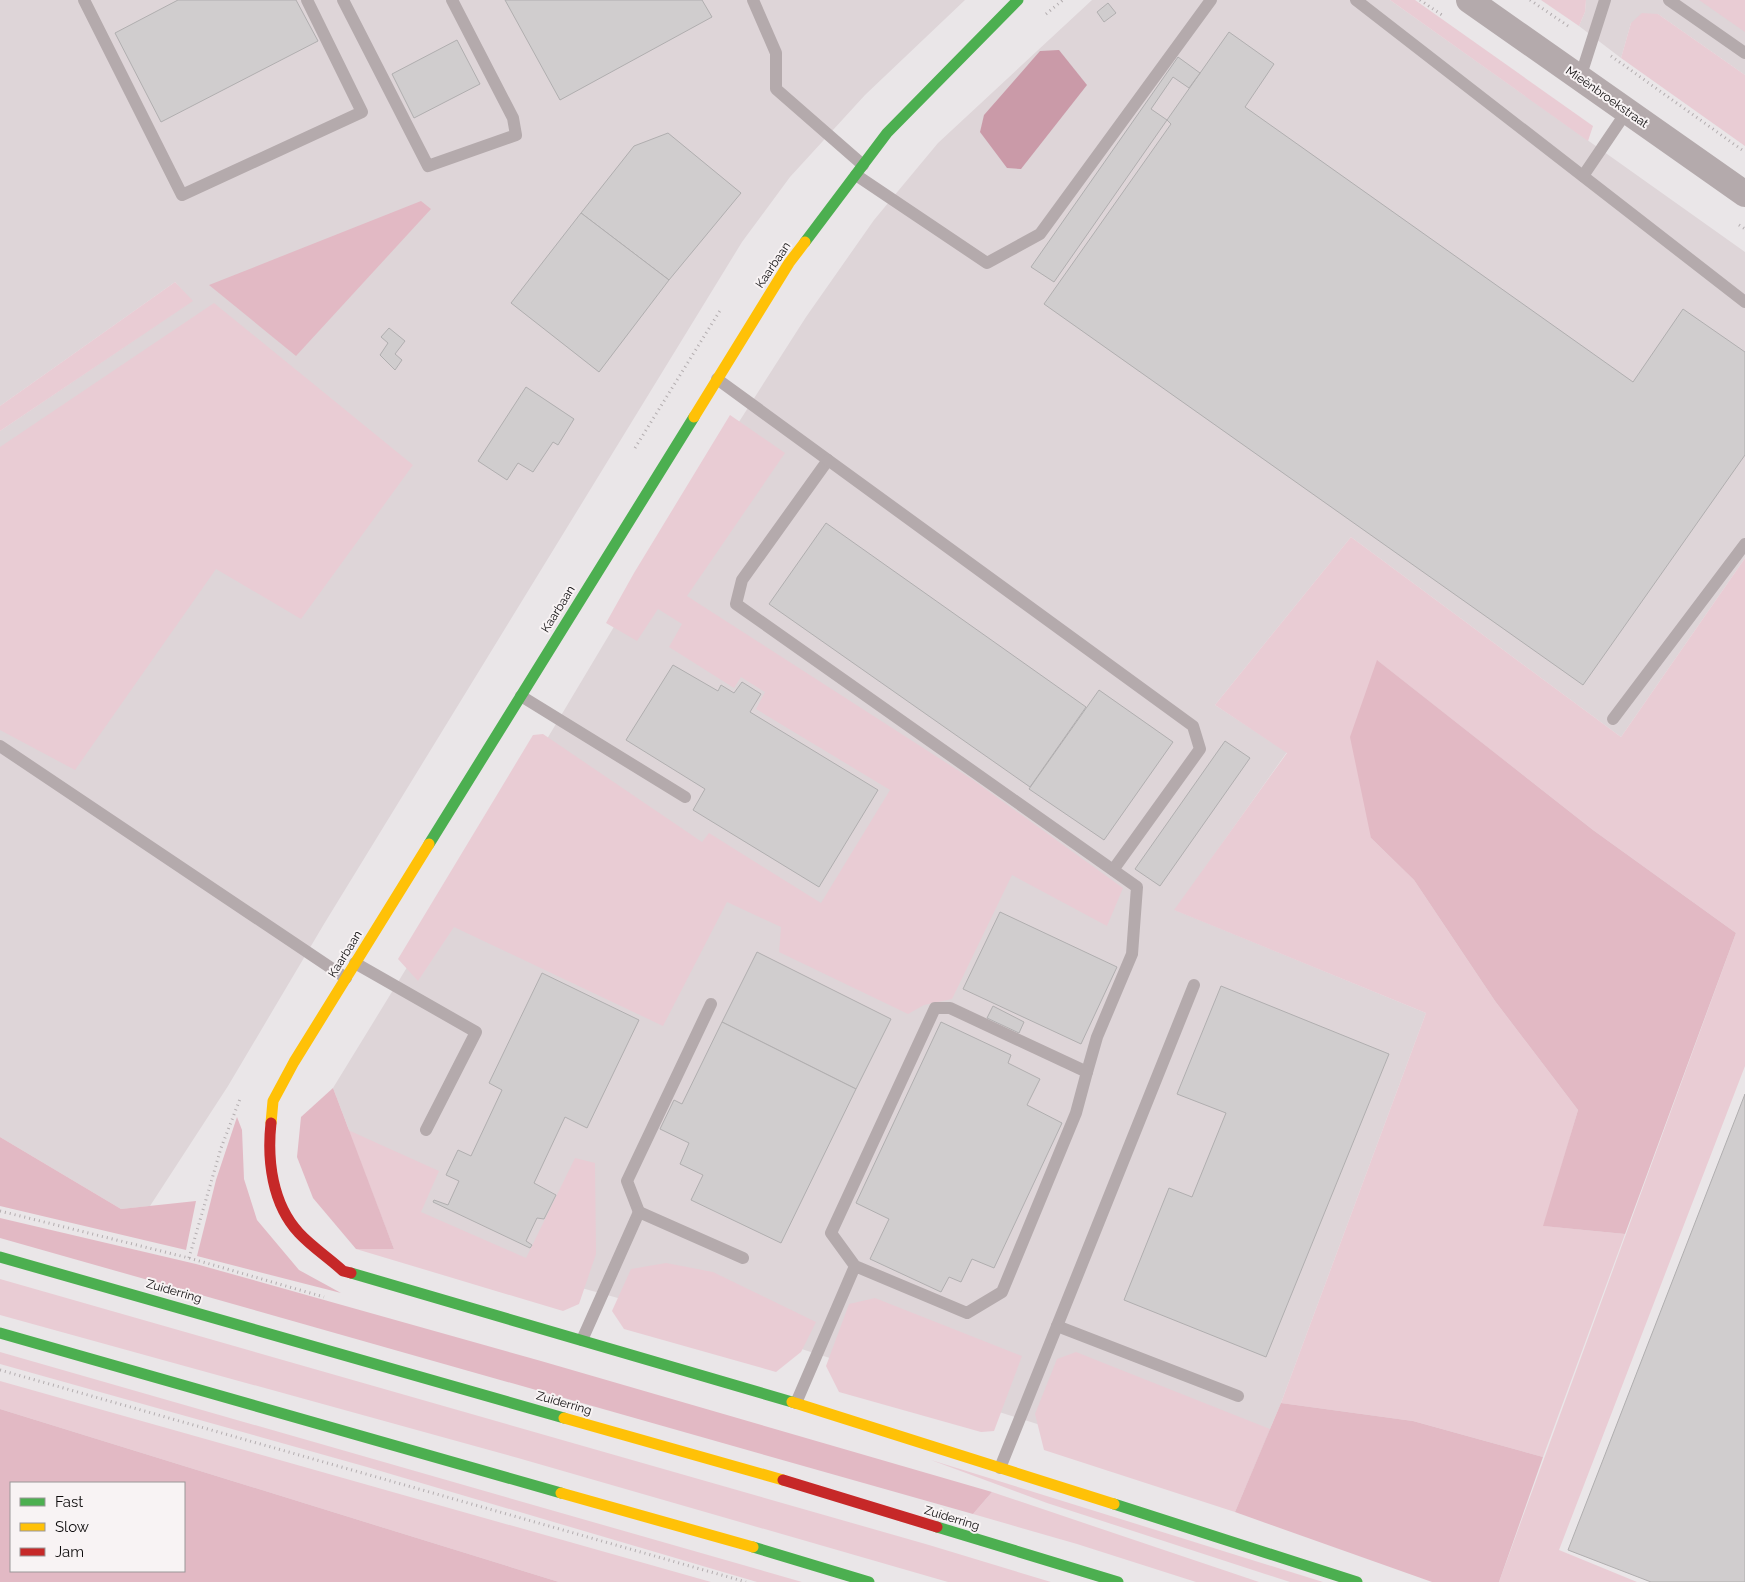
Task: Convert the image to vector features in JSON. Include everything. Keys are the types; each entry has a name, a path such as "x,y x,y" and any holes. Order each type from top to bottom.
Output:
{"street":[{"name":"Kaarbaan","path":"582,1340 343,1270 298,1232 278,1201 268,1150 273,1101 294,1062 790,263 888,133 1018,0"},
{"name":"Mieënbroekstraat","path":"1469,0 1745,194"},
{"name":"Zuiderring","path":"0,1257 756,1472 1118,1582"},
{"path":"0,1333 744,1544 869,1582"},
{"path":"582,1340 796,1403 1357,1582"}],"lane":[{"path":"84,0 182,195 362,112 307,0"},
{"path":"343,0 428,166 516,135 513,118 452,0"},
{"path":"753,0 776,53 776,89 860,170 988,263 1040,234 1211,0"},
{"path":"1356,0 1745,302"},
{"path":"1580,78 1605,0"},
{"path":"1669,0 1745,53"},
{"path":"1583,176 1627,111"},
{"path":"717,379 1193,726 1200,749 1113,870"},
{"path":"828,460 742,580 736,604 1137,887 1132,954 1096,1037 1087,1072 1076,1113 1002,1292 967,1313 855,1266 831,1233 935,1008 950,1008 1087,1072"},
{"path":"1613,719 1745,544"},
{"path":"521,696 685,797"},
{"path":"0,746 346,978"},
{"path":"356,963 476,1032 426,1130"},
{"path":"1000,1468 1194,985"},
{"path":"711,1004 627,1181 639,1212 743,1258"},
{"path":"582,1340 639,1212"},
{"path":"796,1403 855,1266"},
{"path":"1057,1326 1238,1396"}],"path":[{"path":"1042,18 1063,0"},
{"path":"1530,0 1745,152"},
{"path":"189,1258 221,1148 235,1108 244,1092"},
{"path":"0,1211 189,1258 265,1280"},
{"path":"0,1370 746,1582"}],"shaded area":[{"path":"0,0 965,0 865,95 790,177 742,242 324,924 228,1086 150,1206 121,1209 0,1137 0,431 192,301 175,282 0,406"},
{"path":"1092,0 1390,0 1745,252 1745,558 1621,737 1351,537 1215,705 1287,752 1175,910 1426,1013 1281,1403 1244,1490 789,1345 389,1235 333,1088 544,744 698,486 806,317 874,220 938,143"},
{"path":"1390,0 1415,0 1593,126 1588,141"},
{"path":"1541,0 1586,0 1585,12 1579,26"},
{"path":"1586,0 1745,0 1745,75 1658,14 1631,23 1621,58 1579,26 1585,12"},
{"path":"1699,0 1745,0 1745,32"},
{"path":"1642,13 1658,14 1745,75 1745,146 1621,58 1631,23"},
{"path":"1059,50 1087,85 1021,169 1007,168 980,132 984,115 1040,51"},
{"path":"421,201 431,209 296,356 209,285"},
{"path":"175,282 193,301 0,431 0,406"},
{"path":"214,303 413,465 301,619 216,569 75,770 0,730 0,447"},
{"path":"730,415 785,453 687,596 973,780 1123,888 1107,926 1012,875 952,999 924,1005 908,1014 779,952 781,927 727,902 663,1026 454,927 418,981 398,959 533,735 543,734 702,842 709,833 821,903 890,790 756,709 765,692 741,677 734,688 669,647 682,624 658,609 637,641 606,623 634,573"},
{"path":"1351,537 1621,737 1745,558 1745,1066 1559,1550 1637,1582 1499,1582 1736,933 1593,830 1378,661 1371,838 1414,880 1495,1001 1578,1110 1544,1226 1625,1234 1543,1457 1413,1421 1281,1403 1426,1013 1174,910 1287,753 1215,705"},
{"path":"1377,660 1593,830 1736,933 1625,1234 1543,1226 1578,1110 1495,1001 1414,880 1371,838 1350,737"},
{"path":"333,1088 394,1249 356,1249 313,1198 297,1157 301,1117"},
{"path":"237,1117 242,1130 244,1179 257,1220 299,1270 341,1293 197,1256 216,1180"},
{"path":"348,1130 439,1171 421,1212 526,1258 575,1158 595,1163 596,1254 579,1304 563,1311 356,1249 394,1249"},
{"path":"0,1137 121,1209 196,1201 186,1250 0,1206"},
{"path":"0,1218 196,1264 541,1361 992,1492 973,1514 0,1238"},
{"path":"666,1263 713,1272 816,1322 801,1352 776,1372 624,1329 612,1311 631,1269"},
{"path":"0,1279 929,1545 1051,1582 948,1582 518,1458 0,1315"},
{"path":"875,1298 1022,1356 994,1431 981,1432 839,1392 826,1366 849,1304"},
{"path":"0,1352 802,1582 757,1582 367,1467 0,1364"},
{"path":"1076,1352 1270,1429 1235,1512 1044,1450 1035,1414 1057,1359"},
{"path":"0,1381 711,1582 559,1582 0,1409"},
{"path":"1281,1403 1413,1421 1543,1457 1499,1582 1432,1582 1235,1512"},
{"path":"0,1409 559,1582 0,1582"},
{"path":"931,1460 1323,1582 1290,1582 1047,1503"},
{"path":"992,1492 1259,1582 1196,1582 1077,1544 973,1514"}],"building":[{"path":"178,0 296,0 318,41 161,122 115,33"},
{"path":"505,0 702,0 712,17 560,100"},
{"path":"1108,3 1116,13 1104,22 1097,12"},
{"path":"1229,32 1274,64 1245,107 1633,382 1683,309 1745,352 1745,455 1583,685 1044,304 1171,124 1167,120"},
{"path":"457,40 480,84 414,118 392,74"},
{"path":"1178,57 1200,73 1189,88 1173,77 1151,109 1167,120 1054,282 1031,267"},
{"path":"668,133 741,193 669,280 581,213 634,146"},
{"path":"581,213 669,280 599,372 511,303"},
{"path":"389,328 405,341 395,354 402,360 395,370 380,355 388,343 381,337"},
{"path":"526,387 574,419 558,445 553,442 533,472 518,463 507,480 478,461"},
{"path":"826,523 1086,707 1030,787 769,604"},
{"path":"673,665 718,691 721,685 734,693 742,682 761,694 750,712 878,790 819,887 693,810 705,789 626,740"},
{"path":"1099,690 1173,742 1104,840 1029,789"},
{"path":"1225,741 1250,758 1160,886 1135,869"},
{"path":"1000,912 1117,967 1081,1044 963,989"},
{"path":"757,952 891,1019 856,1089 722,1022"},
{"path":"542,973 639,1020 587,1128 565,1117 534,1183 556,1195 544,1219 537,1218 526,1241 532,1245 530,1248 433,1202 434,1200 448,1205 459,1181 446,1175 458,1150 471,1156 502,1090 489,1083"},
{"path":"1221,986 1389,1054 1266,1357 1124,1300 1169,1188 1192,1197 1226,1113 1177,1094"},
{"path":"993,1006 1024,1022 1019,1033 987,1018"},
{"path":"722,1022 856,1089 781,1243 691,1200 703,1175 680,1164 689,1143 660,1129 674,1100 682,1104"},
{"path":"941,1022 1011,1055 1008,1063 1040,1079 1027,1105 1062,1123 994,1268 972,1259 961,1282 949,1277 941,1292 870,1259 889,1219 856,1203"},
{"path":"1745,1094 1745,1582 1651,1582 1568,1550"}],"traffic: fast":[{"path":"805,242 887,133 1018,0"},
{"path":"429,844 694,417"},
{"path":"0,1257 564,1418"},
{"path":"351,1273 792,1402"},
{"path":"0,1333 561,1493"},
{"path":"1114,1504 1357,1582"},
{"path":"937,1527 1118,1582"},
{"path":"753,1547 869,1582"}],"traffic: slow":[{"path":"694,417 789,263 805,242"},
{"path":"271,1123 273,1101 294,1062 429,844"},
{"path":"792,1402 1114,1504"},
{"path":"564,1418 783,1480"},
{"path":"561,1493 753,1547"}],"traffic: jam":[{"path":"271,1123 270,1152 273,1181 283,1209 304,1238 343,1271 351,1273"},
{"path":"783,1480 937,1527"}]}
